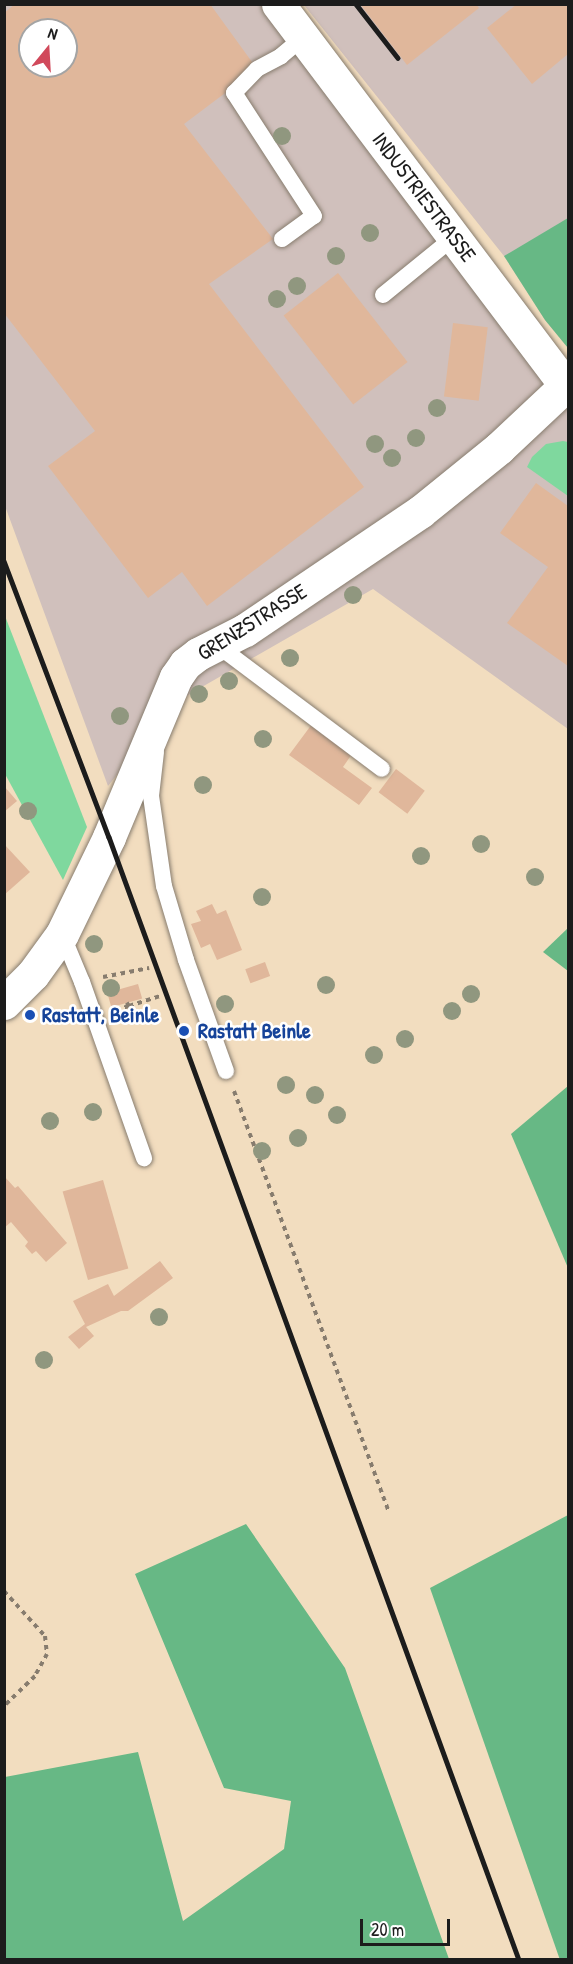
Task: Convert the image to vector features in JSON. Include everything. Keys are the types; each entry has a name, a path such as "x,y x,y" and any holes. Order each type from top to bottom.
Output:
{"street":[{"name":"INDUSTRIESTRASSE","path":"278,4 567,388"},
{"name":"GRENZSTRASSE","path":"4,1003 33,974 62,934 109,837 161,718 176,677 185,664 245,630 420,512 499,448 567,388"}],"lane":[{"path":"282,239 314,216 234,93 257,69 281,56 304,37"},
{"path":"383,295 454,237"},
{"path":"217,645 381,769"},
{"path":"161,718 151,796 155,841 164,886 186,960 226,1071"},
{"path":"62,934 82,982 144,1158"}],"path":[{"path":"82,982 149,968"},
{"path":"129,1006 159,996"},
{"path":"226,1071 388,1510"},
{"path":"4,1591 45,1636 47,1654 35,1676 4,1706"}],"shaded area":[{"path":"4,5 263,5 568,400 568,729 373,589 174,703 108,786 5,506"},
{"path":"304,5 568,5 568,348 545,320 504,256"}],"green space":[{"path":"568,218 568,348 545,320 504,256"},
{"path":"568,442 568,496 527,467 532,457 546,444"},
{"path":"5,616 87,827 63,880 5,774"},
{"path":"568,928 568,971 543,952"},
{"path":"568,1086 568,1268 511,1134"},
{"path":"568,1515 568,1959 560,1960 430,1588"},
{"path":"246,1524 345,1668 449,1959 5,1959 5,1777 138,1752 183,1921 284,1849 291,1801 224,1788 135,1574"}],"building":[{"path":"15,4 210,4 257,69 184,124 273,239 209,284 364,487 207,606 182,572 148,598 48,466 95,431 4,313 4,13"},
{"path":"360,4 476,4 479,8 407,65"},
{"path":"517,4 568,4 568,54 532,84 487,28"},
{"path":"338,273 408,362 353,405 284,315"},
{"path":"453,323 488,327 479,401 444,396"},
{"path":"536,483 568,506 568,666 507,623 548,567 500,533"},
{"path":"312,724 352,754 343,767 372,788 359,805 289,755"},
{"path":"396,769 425,791 407,814 379,792"},
{"path":"4,786 17,801 4,812"},
{"path":"4,844 30,872 4,895"},
{"path":"212,904 217,914 226,910 242,950 217,960 210,944 201,948 191,924 201,921 196,911"},
{"path":"265,962 270,976 250,983 245,969"},
{"path":"138,984 142,998 111,1007 107,993"},
{"path":"4,1176 15,1188 18,1186 67,1243 46,1262 36,1251 32,1254 25,1246 28,1242 11,1222 4,1228"},
{"path":"103,1180 128,1268 88,1280 63,1192"},
{"path":"160,1261 173,1278 128,1311 121,1311 86,1327 94,1336 79,1349 68,1337 85,1324 73,1301 108,1284 114,1296"}],"railway":[{"path":"356,4 398,58"},
{"path":"4,561 109,837 519,1960"}],"place":[{"name":"Rastatt, Beinle","path":"30,1015"},
{"name":"Rastatt Beinle","path":"184,1031"}]}
